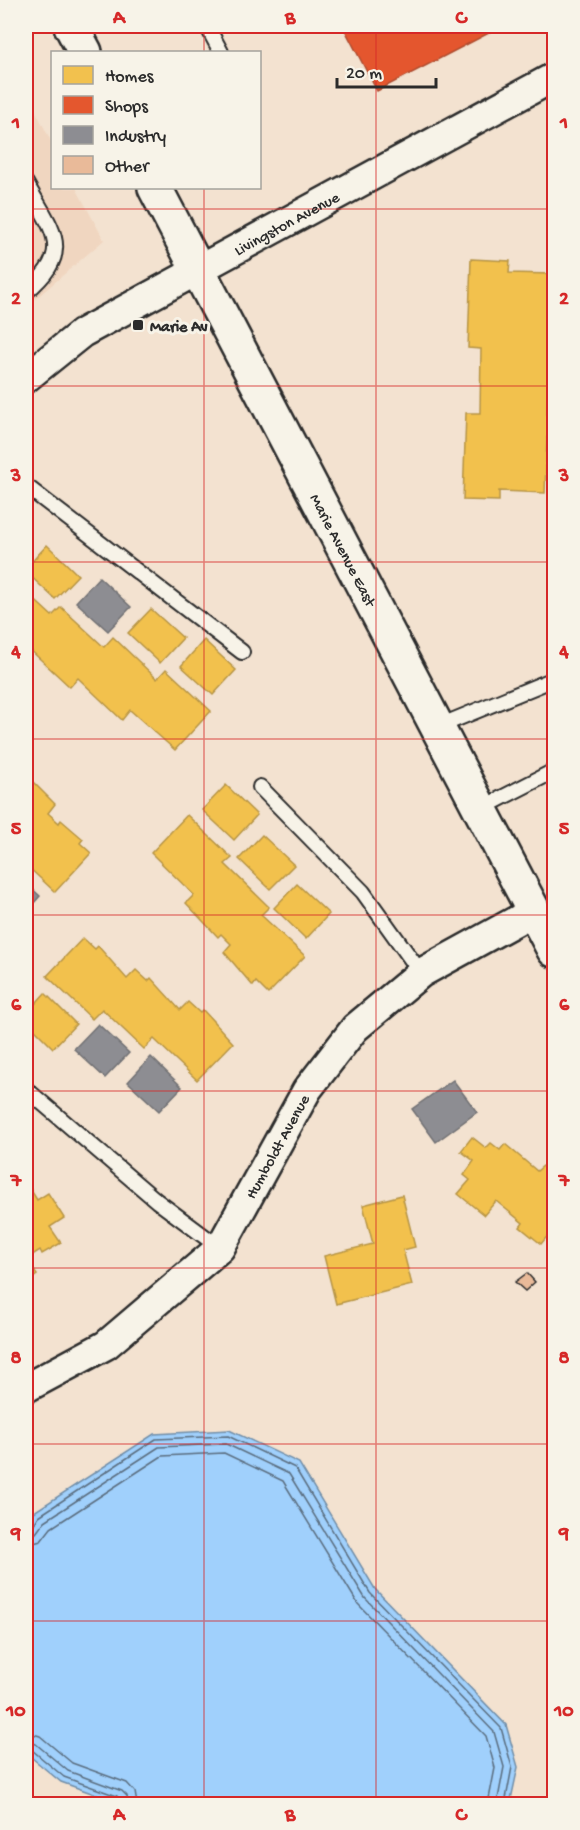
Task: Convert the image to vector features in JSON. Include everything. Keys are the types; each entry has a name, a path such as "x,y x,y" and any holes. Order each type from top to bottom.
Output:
{"street":[{"path":"70,26 84,51"},
{"name":"Livingston Avenue","path":"26,378 82,333 555,77"},
{"name":"Marie Avenue East","path":"156,189 555,950"},
{"name":"Humboldt Avenue","path":"26,1388 106,1345 220,1248 307,1090 355,1028 421,973 534,911"}],"lane":[{"path":"207,26 220,51"},
{"path":"26,183 53,235 56,252 51,269 26,292"},
{"path":"26,486 242,652"},
{"path":"437,728 555,679"},
{"path":"480,809 555,771"},
{"path":"260,787 363,892 421,973"},
{"path":"26,1089 158,1201 220,1248"}],"shaded area":[{"path":"26,92 51,141 51,189 77,189 104,240 26,307"}],"water":[{"path":"229,1430 299,1463 375,1589 506,1725 518,1767 510,1804 122,1804 61,1782 26,1753 26,1526 34,1512 154,1434"}],"building: Homes":[{"path":"471,259 510,261 509,273 552,274 550,327 554,327 554,350 549,350 547,417 554,417 554,437 547,437 545,493 499,491 499,501 463,500 466,413 480,413 481,349 468,348"},
{"path":"47,545 78,575 55,599 26,572 26,568"},
{"path":"26,592 52,616 61,607 104,647 113,637 157,679 166,669 211,711 175,750 130,710 122,720 78,678 70,687 26,646"},
{"path":"151,609 183,638 160,663 128,633"},
{"path":"204,640 236,670 213,695 181,666"},
{"path":"26,775 55,804 48,813 59,823 61,820 83,839 80,843 91,853 55,892 26,865"},
{"path":"226,785 257,815 234,840 202,810"},
{"path":"187,815 232,858 225,864 269,907 261,915 305,956 268,994 256,982 253,986 224,952 231,944 221,934 218,937 186,903 194,895 151,853"},
{"path":"262,835 294,865 270,889 239,859"},
{"path":"297,884 329,914 306,939 274,908"},
{"path":"83,938 95,949 98,946 127,979 136,970 148,981 151,978 180,1010 188,1002 200,1013 203,1010 233,1043 197,1080 154,1039 144,1049 102,1009 92,1019 47,976"},
{"path":"45,993 76,1024 53,1048 26,1021 26,1014"},
{"path":"472,1137 486,1148 491,1143 500,1150 505,1144 537,1171 543,1166 554,1176 554,1228 541,1244 520,1227 523,1223 496,1201 484,1215 458,1194 470,1180 464,1175 474,1161 461,1151"},
{"path":"26,1182 37,1200 48,1193 64,1218 50,1227 61,1243 42,1254 40,1250 26,1259"},
{"path":"402,1195 415,1247 403,1250 412,1285 336,1304 324,1256 373,1244 363,1205"},
{"path":"26,1259 37,1275 26,1283"}],"building: Shops":[{"path":"343,26 488,26 491,32 377,91"}],"building: Industry":[{"path":"99,577 131,607 108,631 76,602"},
{"path":"26,883 40,896 26,912"},
{"path":"98,1024 129,1053 105,1078 74,1049"},
{"path":"151,1057 182,1087 159,1111 128,1082"},
{"path":"453,1080 477,1112 436,1142 412,1109"}],"building: Other":[{"path":"527,1273 535,1282 525,1291 515,1282"}],"place":[{"name":"Marie Av","path":"138,325"}]}
